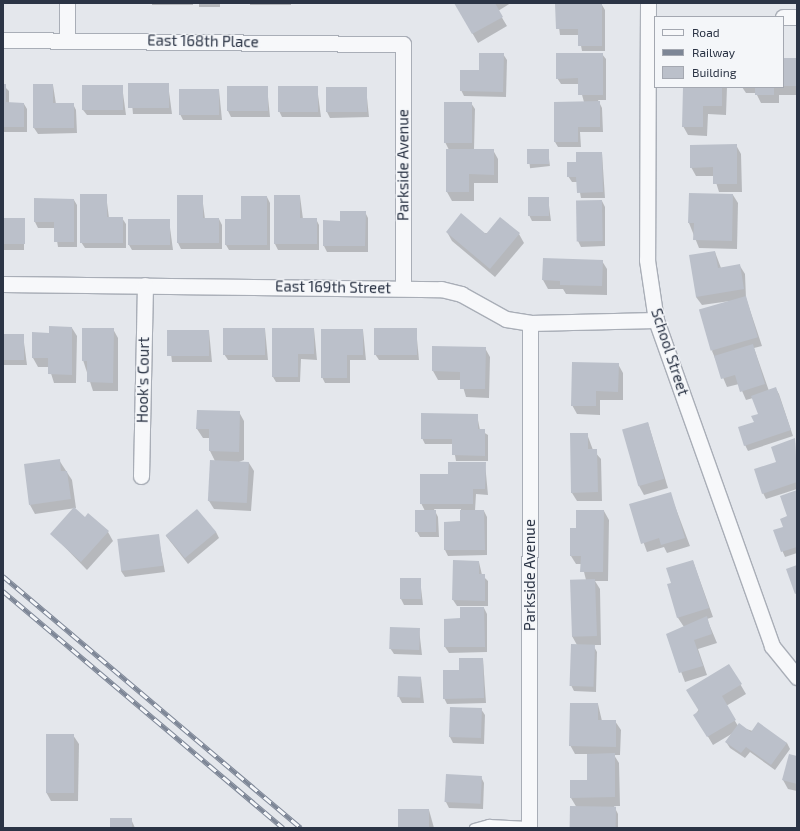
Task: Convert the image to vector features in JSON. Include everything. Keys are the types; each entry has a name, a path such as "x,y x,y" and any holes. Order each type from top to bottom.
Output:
{"street":[{"path":"67,3 67,39"},
{"name":"School Street","path":"650,12 647,260 656,320 772,646 797,677"},
{"path":"784,17 797,18"},
{"name":"East 168th Place","path":"3,40 67,39 403,44"},
{"name":"Parkside Avenue","path":"403,44 403,287"},
{"name":"East 169th Street","path":"3,284 403,287 441,289 461,294 506,319 530,322 656,320"},
{"name":"Hook's Court","path":"141,476 145,285"},
{"name":"Parkside Avenue","path":"529,827 530,322"}],"lane":[{"path":"474,828 489,824 529,827"}],"building":[{"path":"454,3 495,3 503,17 472,34"},
{"path":"555,4 602,4 602,46 578,46 578,29 556,29"},
{"path":"479,53 504,53 503,92 460,91 460,70 479,70"},
{"path":"556,53 603,53 603,95 578,95 578,78 556,79"},
{"path":"784,58 797,58 797,86 784,86"},
{"path":"128,83 169,83 169,108 128,108"},
{"path":"3,84 6,84 6,102 24,103 24,127 3,127"},
{"path":"33,84 53,84 53,103 74,103 74,128 33,128"},
{"path":"82,85 123,85 123,110 82,110"},
{"path":"227,86 268,86 268,111 227,111"},
{"path":"278,86 318,86 318,112 278,112"},
{"path":"326,87 367,87 367,112 326,112"},
{"path":"683,88 722,88 722,106 703,106 703,127 682,127"},
{"path":"755,88 774,88 774,95 755,95"},
{"path":"179,89 219,89 219,115 179,115"},
{"path":"600,101 600,127 578,127 578,142 554,142 554,102"},
{"path":"444,102 472,102 472,143 444,143"},
{"path":"737,144 737,184 713,184 713,167 690,168 690,145"},
{"path":"446,149 494,149 494,175 469,174 469,192 446,192"},
{"path":"527,149 549,149 549,164 527,164"},
{"path":"576,152 602,152 603,192 577,193 576,177 567,177 567,162 576,162"},
{"path":"689,193 733,194 732,241 693,240 694,223 688,223"},
{"path":"80,194 107,194 107,217 123,217 123,243 80,243"},
{"path":"177,195 203,195 203,218 219,218 219,243 177,243"},
{"path":"274,195 300,195 300,218 317,218 317,244 274,244"},
{"path":"241,196 267,196 267,245 225,245 225,219 241,219"},
{"path":"528,197 549,197 549,216 528,216"},
{"path":"34,198 74,199 74,242 54,242 54,222 34,222"},
{"path":"576,200 602,200 603,241 577,241"},
{"path":"340,211 366,211 365,246 323,246 323,220 340,221"},
{"path":"461,213 486,234 500,217 520,233 490,269 446,232"},
{"path":"3,218 25,218 25,244 3,244"},
{"path":"128,219 170,219 170,245 128,245"},
{"path":"715,251 718,268 740,264 744,289 696,297 689,255"},
{"path":"543,258 603,260 602,286 560,285 560,281 542,280"},
{"path":"746,296 758,337 711,351 699,310"},
{"path":"49,326 72,327 72,375 48,374 48,358 32,358 32,332 49,333"},
{"path":"82,328 114,328 113,383 87,382 87,361 82,361"},
{"path":"223,328 265,328 265,355 223,355"},
{"path":"272,328 314,328 314,354 298,354 298,377 272,377"},
{"path":"374,328 417,328 417,355 374,355"},
{"path":"321,329 363,329 363,355 347,355 347,378 321,378"},
{"path":"167,330 209,330 209,356 167,356"},
{"path":"3,334 24,334 24,360 3,360"},
{"path":"753,344 765,384 740,392 735,375 721,379 714,356"},
{"path":"432,346 486,347 485,389 460,389 460,372 432,371"},
{"path":"572,362 619,363 618,392 596,391 596,406 571,406"},
{"path":"776,387 791,430 744,446 738,427 754,422 751,416 758,414 751,396"},
{"path":"197,410 240,411 239,452 209,451 209,429 196,429"},
{"path":"421,413 478,414 478,429 485,429 485,456 452,455 452,439 421,439"},
{"path":"648,422 664,479 638,486 622,429"},
{"path":"570,433 588,433 588,449 597,449 598,492 571,493"},
{"path":"795,438 797,482 762,494 754,469 776,462 771,447"},
{"path":"60,459 61,471 67,471 71,499 29,505 24,464"},
{"path":"210,460 249,462 247,503 208,501"},
{"path":"448,462 486,462 485,489 473,489 473,504 420,504 420,474 448,474"},
{"path":"797,490 797,547 781,552 773,530 783,527 780,519 787,516 780,496"},
{"path":"671,492 685,538 661,545 659,538 641,544 629,504"},
{"path":"74,507 85,517 88,513 109,531 81,562 50,534"},
{"path":"197,509 216,532 185,558 166,535"},
{"path":"415,510 436,510 436,532 415,532"},
{"path":"460,510 484,510 485,550 444,550 444,522 460,521"},
{"path":"576,510 604,510 603,572 580,572 581,556 570,556 570,528 576,528"},
{"path":"159,534 163,566 121,571 117,539"},
{"path":"453,560 479,561 479,574 485,574 485,601 452,600"},
{"path":"693,560 709,608 677,618 667,584 671,583 666,568"},
{"path":"797,565 797,593 795,594 786,569"},
{"path":"400,578 421,578 421,599 400,599"},
{"path":"595,579 597,636 572,637 570,580"},
{"path":"460,607 484,607 485,647 444,647 444,619 460,618"},
{"path":"707,616 712,634 694,640 703,666 679,673 666,634"},
{"path":"390,627 420,628 419,650 389,649"},
{"path":"571,644 595,645 594,687 570,686"},
{"path":"459,658 483,658 484,698 443,699 443,670 459,670"},
{"path":"729,664 742,684 722,696 736,720 707,737 693,715 699,711 686,690"},
{"path":"398,676 421,677 420,698 397,697"},
{"path":"570,703 598,703 598,720 616,720 616,747 569,746"},
{"path":"450,707 482,708 481,738 449,737"},
{"path":"758,722 787,743 771,765 746,747 741,753 725,742 739,723 751,732"},
{"path":"46,734 74,734 74,793 46,793"},
{"path":"615,753 615,797 570,798 570,780 587,780 587,754"},
{"path":"789,754 797,756 797,784 782,780"},
{"path":"446,774 482,776 480,804 445,802"},
{"path":"570,806 616,807 616,828 570,828"},
{"path":"398,809 429,809 429,828 398,828"},
{"path":"110,818 132,818 132,828 110,828"}],"railway":[{"path":"3,576 301,828"},
{"path":"3,591 283,828"}]}
